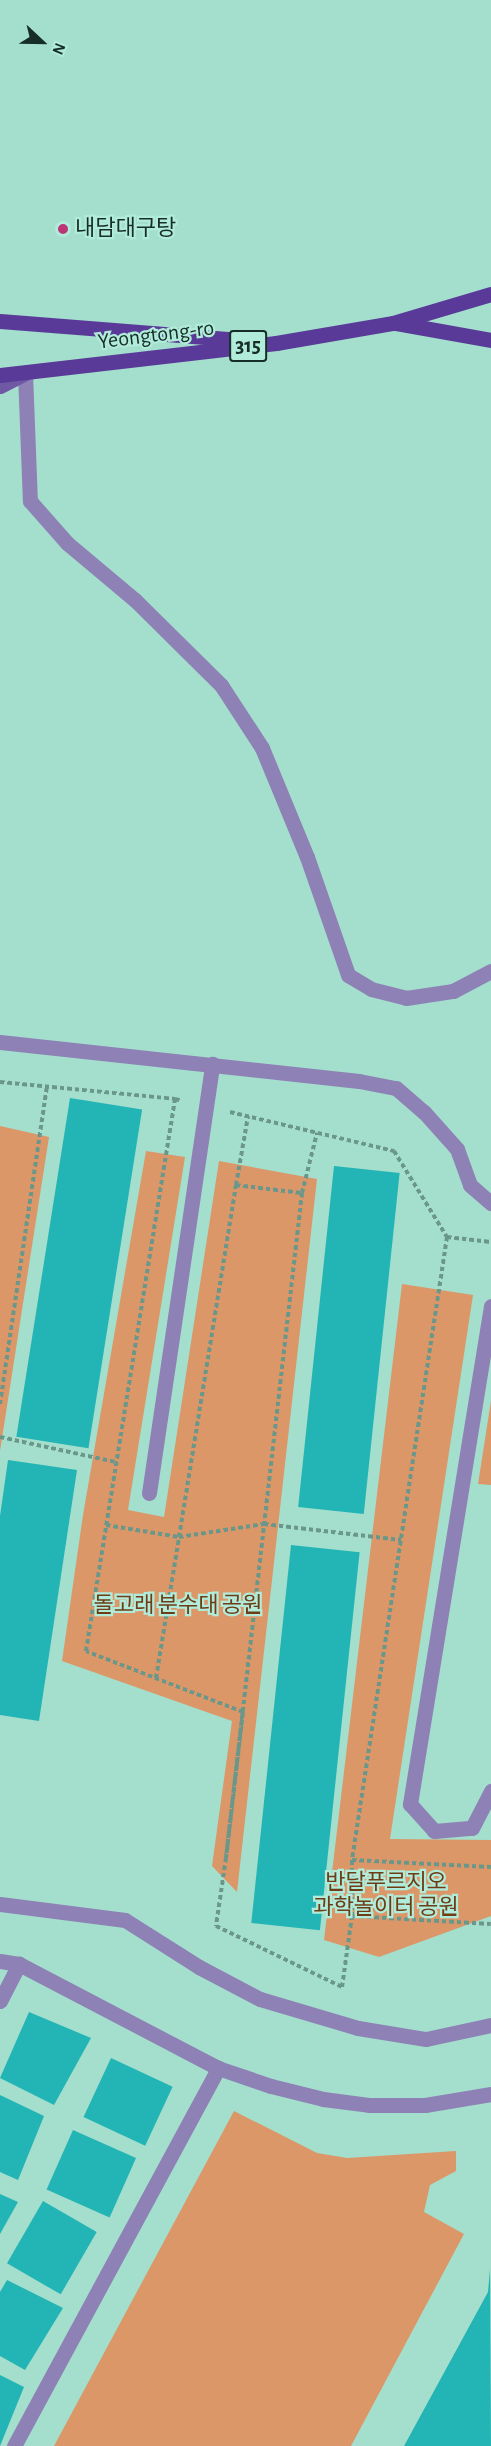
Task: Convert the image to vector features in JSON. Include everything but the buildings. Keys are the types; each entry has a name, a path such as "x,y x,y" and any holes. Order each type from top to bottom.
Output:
{"main road":[{"name":"Yeongtong-ro","path":"0,375 276,342 393,323 491,294"},
{"name":"315","path":"0,321 276,342"},
{"path":"393,323 491,340"},
{"path":"0,386 25,373"}],"street":[{"path":"25,373 30,501 67,543 135,600 221,685 262,748 307,856 348,975 371,989 406,998 453,991 491,971"},
{"path":"0,1042 359,1081 396,1088 424,1112 457,1149 470,1185 491,1203"},
{"path":"149,1493 212,1064"},
{"path":"491,1306 410,1804 434,1831 472,1828 491,1791"},
{"path":"0,1904 125,1920 199,1967 260,1999 358,2028 426,2039 491,2025"},
{"path":"0,1960 19,1964 218,2068 302,2094 369,2105 425,2105 491,2094"},
{"path":"0,2001 19,1964"},
{"path":"14,2446 218,2068"}],"path":[{"path":"0,1082 174,1099 394,1151 447,1237 352,1860 352,1916 342,1987 216,1926 243,1712 86,1651 174,1099"},
{"path":"0,1404 47,1086"},
{"path":"156,1678 248,1116"},
{"path":"226,1858 302,1193 317,1133"},
{"path":"236,1185 302,1193"},
{"path":"447,1237 491,1242"},
{"path":"0,1437 116,1462"},
{"path":"106,1525 179,1537 264,1524 401,1540"},
{"path":"352,1860 491,1868"},
{"path":"352,1916 491,1924"}],"green space":[{"path":"0,1126 49,1137 0,1451"},
{"name":"돌고래 분수대 공원","path":"146,1151 185,1157 128,1510 164,1517 219,1161 317,1179 237,1892 212,1866 232,1721 62,1661 83,1515"},
{"name":"반달푸르지오 과학놀이터 공원","path":"402,1284 473,1295 390,1839 491,1840 491,1916 379,1957 324,1940"},
{"path":"491,1401 491,1485 478,1484"},
{"path":"234,2111 317,2153 347,2158 456,2151 456,2171 430,2185 424,2212 464,2234 351,2446 54,2446"}],"place":[{"name":"내담대구탕","path":"63,229"}]}
